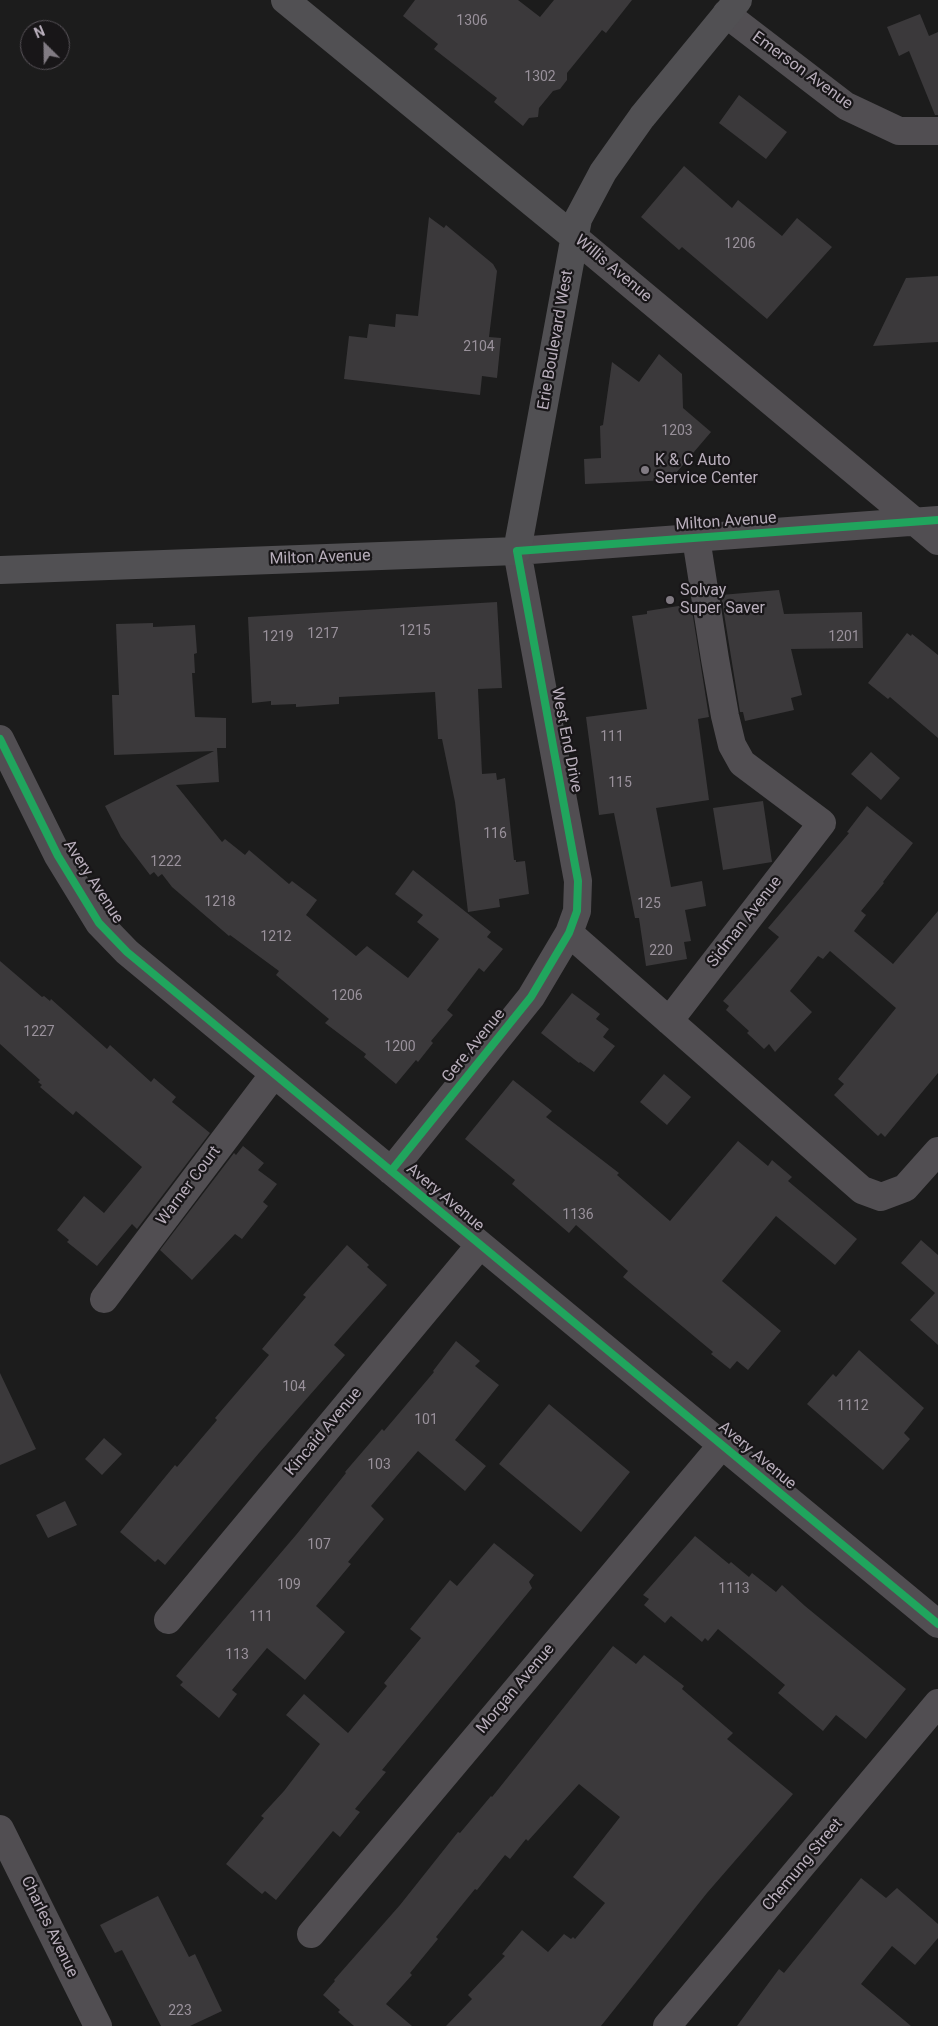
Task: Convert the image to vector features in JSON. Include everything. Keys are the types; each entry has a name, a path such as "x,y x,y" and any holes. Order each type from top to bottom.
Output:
{"main road":[{"name":"Willis Avenue","path":"285,0 574,237"},
{"name":"Erie Boulevard West","path":"516,551 534,463 578,219 603,172 642,116 732,7"},
{"name":"Milton Avenue","path":"0,570 516,551"}],"street":[{"name":"Emerson Avenue","path":"732,7 846,106 899,131 938,131"},
{"name":"Willis Avenue","path":"574,237 926,521 938,541"},
{"name":"Milton Avenue","path":"516,551 926,521"},
{"name":"Sidman Avenue","path":"669,1021 822,823 742,763 732,745 715,659 696,538"},
{"name":"West End Drive","path":"516,551 578,881 577,911 569,933"},
{"name":"Avery Avenue","path":"0,739 58,856 100,923 127,952 938,1624"},
{"path":"569,933 862,1190 881,1197 905,1188 938,1151"},
{"name":"Gere Avenue","path":"391,1171 531,997 569,933"},
{"name":"Warner Court","path":"104,1299 274,1074"},
{"name":"Kincaid Avenue","path":"168,1620 480,1244"},
{"name":"Morgan Avenue","path":"311,1934 722,1445"},
{"name":"Chemung Street","path":"667,2026 938,1703"},
{"name":"Charles Avenue","path":"0,1828 98,2026"}],"building":[{"path":"415,0 518,0 540,17 554,0 632,0 606,33 602,30 567,73 567,80 560,89 553,91 539,108 538,117 529,118 523,126 494,102 497,98 434,49 438,44 403,16"},
{"path":"920,14 929,36 938,32 938,115 935,115 909,51 899,56 887,27"},
{"path":"739,95 787,132 766,159 719,123"},
{"path":"684,166 732,208 738,200 782,236 797,218 832,247 767,319 682,247 679,250 641,217"},
{"path":"429,217 444,228 446,225 493,264 497,271 489,337 501,338 497,378 482,376 480,395 344,379 349,336 367,338 369,324 395,327 396,314 418,316"},
{"path":"938,276 938,342 873,346 906,278"},
{"path":"659,354 682,374 683,408 711,432 670,480 585,484 584,459 601,458 600,426 603,425 612,362 639,382"},
{"path":"779,590 784,614 862,612 863,648 791,649 802,695 791,698 794,710 745,721 743,712 740,712 721,595"},
{"path":"497,602 502,688 478,689 482,774 496,773 497,780 505,778 514,860 516,862 525,861 529,894 499,899 500,907 468,912 455,802 442,739 438,739 435,692 339,697 339,704 296,707 296,704 271,705 271,701 252,703 248,617"},
{"path":"691,604 709,717 698,719 709,800 656,808 671,887 702,881 706,906 685,910 691,941 684,942 687,959 646,966 639,918 635,918 614,813 599,815 586,717 647,709 632,616 647,614 647,611"},
{"path":"153,623 153,627 195,625 197,653 194,654 195,673 192,673 195,717 226,718 226,748 217,748 219,782 176,785 222,842 225,839 245,855 249,850 289,884 292,881 317,900 306,915 356,956 367,946 408,978 439,939 417,922 423,915 395,894 413,870 491,932 487,937 503,949 484,972 479,968 447,1010 453,1015 431,1041 433,1043 418,1062 416,1060 396,1084 364,1057 366,1054 325,1023 329,1019 276,975 279,971 229,936 172,887 162,874 158,877 154,872 150,875 121,837 105,806 214,751 114,755 112,695 119,695 116,624"},
{"path":"907,633 911,636 912,634 938,655 938,738 890,697 888,699 868,683"},
{"path":"871,752 900,778 881,800 851,774"},
{"path":"763,801 772,862 723,870 713,808"},
{"path":"867,806 913,843 861,911 866,915 854,931 893,964 938,911 938,1073 885,1137 881,1133 878,1136 834,1095 844,1084 838,1079 896,1008 830,951 823,959 818,956 790,991 812,1012 775,1052 769,1044 764,1049 747,1033 749,1031 726,1010 729,1006 723,1001 779,937 768,928 849,833 847,832"},
{"path":"0,961 42,997 44,996 50,1001 51,999 107,1049 110,1045 151,1082 154,1078 176,1097 172,1102 210,1133 137,1229 132,1224 97,1266 67,1242 69,1240 57,1230 84,1196 104,1213 142,1167 76,1111 73,1115 40,1087 42,1085 38,1082 40,1080 0,1044"},
{"path":"572,993 600,1014 596,1019 609,1029 603,1037 615,1046 594,1072 579,1063 541,1033"},
{"path":"664,1074 691,1097 667,1125 640,1102"},
{"path":"513,1080 552,1111 546,1117 619,1173 617,1175 670,1221 738,1141 768,1166 772,1160 792,1177 788,1181 857,1239 835,1265 776,1216 722,1281 781,1331 748,1370 737,1361 730,1369 711,1354 713,1352 623,1277 628,1271 576,1225 569,1233 512,1184 515,1180 465,1139"},
{"path":"243,1146 264,1163 258,1170 277,1184 263,1202 268,1206 242,1239 235,1234 192,1280 160,1250 234,1153 236,1155"},
{"path":"921,1240 938,1255 938,1345 910,1320 935,1293 901,1263"},
{"path":"347,1245 387,1285 334,1345 345,1355 259,1453 165,1565 158,1559 155,1562 120,1532 175,1465 177,1467 217,1420 215,1418 269,1355 262,1349 306,1297 303,1295"},
{"path":"456,1341 480,1361 475,1366 499,1385 455,1440 486,1466 465,1491 418,1451 371,1506 384,1519 348,1562 351,1564 316,1606 345,1632 305,1680 267,1648 232,1690 237,1694 219,1718 180,1685 183,1682 176,1676 296,1535 345,1472 382,1429 384,1431 434,1372"},
{"path":"859,1350 924,1408 904,1433 910,1439 883,1470 807,1404 833,1374 836,1377"},
{"path":"0,1373 36,1449 0,1465"},
{"path":"549,1404 630,1472 581,1532 499,1464"},
{"path":"104,1438 122,1454 102,1475 85,1459"},
{"path":"65,1501 77,1525 48,1538 36,1515"},
{"path":"695,1536 729,1564 731,1562 749,1577 752,1573 776,1592 782,1585 906,1689 866,1739 836,1715 823,1731 778,1693 785,1685 718,1629 708,1641 705,1638 702,1642 671,1616 665,1623 644,1605 649,1599 643,1595"},
{"path":"494,1543 534,1575 529,1582 532,1588 382,1770 386,1772 355,1809 360,1812 340,1837 333,1831 276,1900 265,1891 262,1894 226,1864 264,1818 261,1816 284,1791 320,1744 286,1715 304,1694 348,1733 387,1686 384,1683 421,1638 410,1629 450,1580 457,1586"},
{"path":"613,1646 636,1664 644,1655 684,1686 682,1689 733,1733 727,1739 793,1794 707,1893 601,2026 446,2026 472,1999 468,1995 505,1956 502,1954 522,1930 548,1952 564,1934 571,1939 573,1937 575,1939 605,1903 573,1877 620,1817 579,1784 528,1841 526,1839 510,1859 505,1855 477,1890 475,1889 436,1937 438,1939 410,1973 412,1975 386,2004 412,2026 354,2026 323,1995 400,1905 458,1832 460,1833 492,1797"},
{"path":"861,1878 886,1898 897,1888 938,1924 938,1938 915,1965 892,1946 861,1984 911,2026 737,2026 779,1969 784,1973"},
{"path":"158,1896 189,1957 195,1954 222,2011 190,2026 161,2026 122,1950 115,1953 100,1925"}],"cycle path":[{"path":"391,1171 531,997 569,933 577,911 578,881 517,551 938,520"},
{"path":"0,739 58,856 99,923 127,952 938,1624"}],"place":[{"name":"K & C Auto Service Center","path":"645,470"},
{"name":"Solvay Super Saver","path":"670,600"}]}
